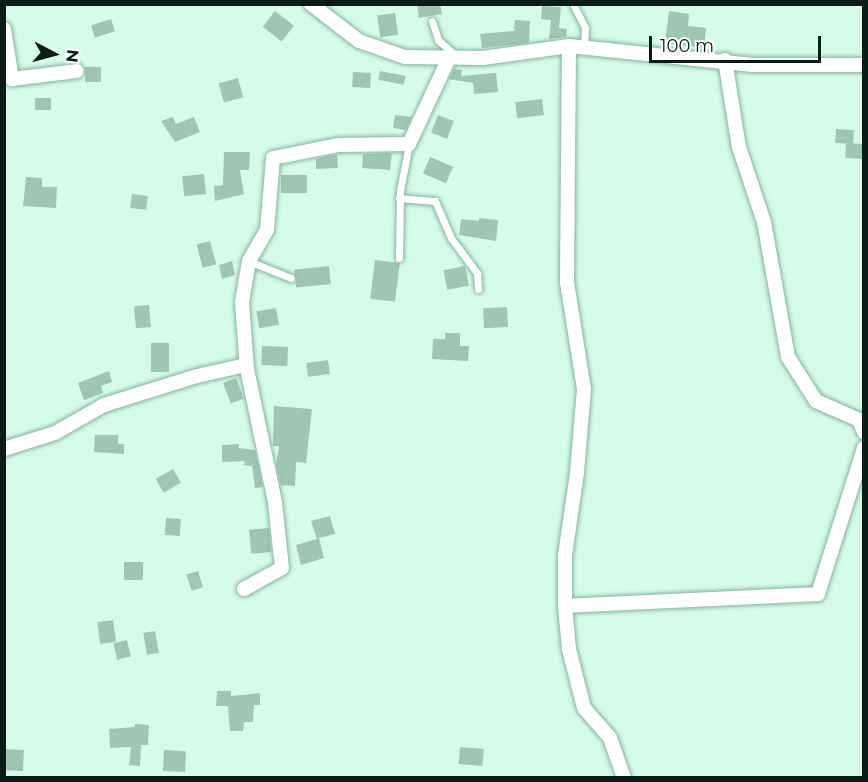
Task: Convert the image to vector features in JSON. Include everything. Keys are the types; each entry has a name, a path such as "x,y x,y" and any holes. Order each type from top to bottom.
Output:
{"street":[{"path":"311,4 358,41 405,57 454,58 569,46 725,60 753,65 864,65"},
{"path":"4,30 12,79 77,71"},
{"path":"569,46 567,282 584,389 577,474 565,555 565,606 569,649 584,708 610,738 624,777"},
{"path":"244,589 282,568 275,502 246,365 242,302 249,261 267,230 270,170 277,155 338,145 409,144 417,135 454,58"},
{"path":"725,60 739,147 764,222 788,357 816,401 860,420 864,432"},
{"path":"4,449 55,433 104,405 197,376 246,365"},
{"path":"565,606 818,594 864,448"}],"lane":[{"path":"573,4 585,28 584,47"},
{"path":"432,21 438,40 454,58"},
{"path":"399,258 399,198 409,144"},
{"path":"399,198 435,201 450,238 477,273 478,289"},
{"path":"249,261 291,278"}],"building":[{"path":"417,4 440,4 442,14 419,18"},
{"path":"542,6 561,7 559,28 567,29 566,37 549,39 551,20 541,19"},
{"path":"275,11 294,26 282,42 263,27"},
{"path":"669,11 689,14 688,26 706,28 704,48 665,43"},
{"path":"395,13 398,35 380,37 377,16"},
{"path":"111,19 115,31 95,38 91,25"},
{"path":"515,20 530,21 529,43 482,48 480,34 514,31"},
{"path":"85,67 101,67 101,82 85,82"},
{"path":"454,69 462,70 461,76 496,73 498,92 474,94 473,83 449,79"},
{"path":"380,71 406,76 404,85 378,80"},
{"path":"353,72 371,73 370,88 352,87"},
{"path":"238,78 243,97 224,102 219,83"},
{"path":"35,98 51,98 51,110 35,110"},
{"path":"542,99 544,115 517,118 515,102"},
{"path":"395,115 412,117 406,130 393,128"},
{"path":"438,115 454,121 447,139 431,133"},
{"path":"173,117 176,124 194,117 200,132 175,142 161,121"},
{"path":"836,129 854,130 853,144 835,143"},
{"path":"846,143 864,144 863,159 845,158"},
{"path":"224,152 250,152 249,170 240,170 244,194 215,201 214,186 223,185"},
{"path":"392,153 390,170 362,168 363,154"},
{"path":"337,154 338,168 316,169 316,159"},
{"path":"430,157 453,167 446,183 423,174"},
{"path":"204,174 206,194 184,196 182,176"},
{"path":"281,175 307,175 307,193 281,193"},
{"path":"26,177 42,178 42,187 57,187 56,208 23,206"},
{"path":"132,194 148,196 146,210 130,208"},
{"path":"479,218 498,220 496,241 459,235 461,219 479,221"},
{"path":"210,241 216,264 203,268 196,245"},
{"path":"375,260 400,263 395,302 370,299"},
{"path":"232,261 235,275 222,279 219,265"},
{"path":"329,266 331,284 296,288 294,270"},
{"path":"465,266 469,286 447,290 443,270"},
{"path":"149,305 151,327 136,328 134,306"},
{"path":"507,307 508,327 484,328 483,308"},
{"path":"276,308 279,325 259,328 256,311"},
{"path":"445,333 460,333 460,346 469,346 468,361 432,359 433,339 445,339"},
{"path":"151,343 169,343 169,372 151,372"},
{"path":"262,346 288,347 287,366 261,365"},
{"path":"328,360 330,374 308,377 306,363"},
{"path":"109,371 112,382 101,386 103,393 84,400 78,383"},
{"path":"236,378 244,399 231,404 223,383"},
{"path":"274,406 312,409 306,463 296,462 295,486 281,485 276,465 279,446 273,446"},
{"path":"95,435 118,435 118,444 124,444 124,454 94,452"},
{"path":"239,444 239,448 255,450 263,487 255,488 252,466 244,465 245,461 222,462 222,445"},
{"path":"173,469 181,483 164,493 156,479"},
{"path":"330,516 335,534 319,538 324,558 301,565 296,545 317,539 311,521"},
{"path":"166,518 181,519 180,536 165,535"},
{"path":"269,528 271,552 251,554 249,530"},
{"path":"124,562 143,562 143,580 124,580"},
{"path":"198,571 203,587 191,591 187,575"},
{"path":"113,620 116,642 100,644 97,622"},
{"path":"155,631 159,653 147,655 143,633"},
{"path":"127,640 131,657 117,660 113,643"},
{"path":"217,691 231,691 231,696 260,693 260,705 254,705 253,722 244,722 243,731 230,731 228,706 216,706"},
{"path":"135,724 149,725 148,745 141,745 140,766 129,765 131,747 110,748 109,729 135,727"},
{"path":"460,747 484,749 482,766 459,764"},
{"path":"4,749 24,750 23,771 4,770"},
{"path":"164,750 186,751 185,772 163,771"}]}
